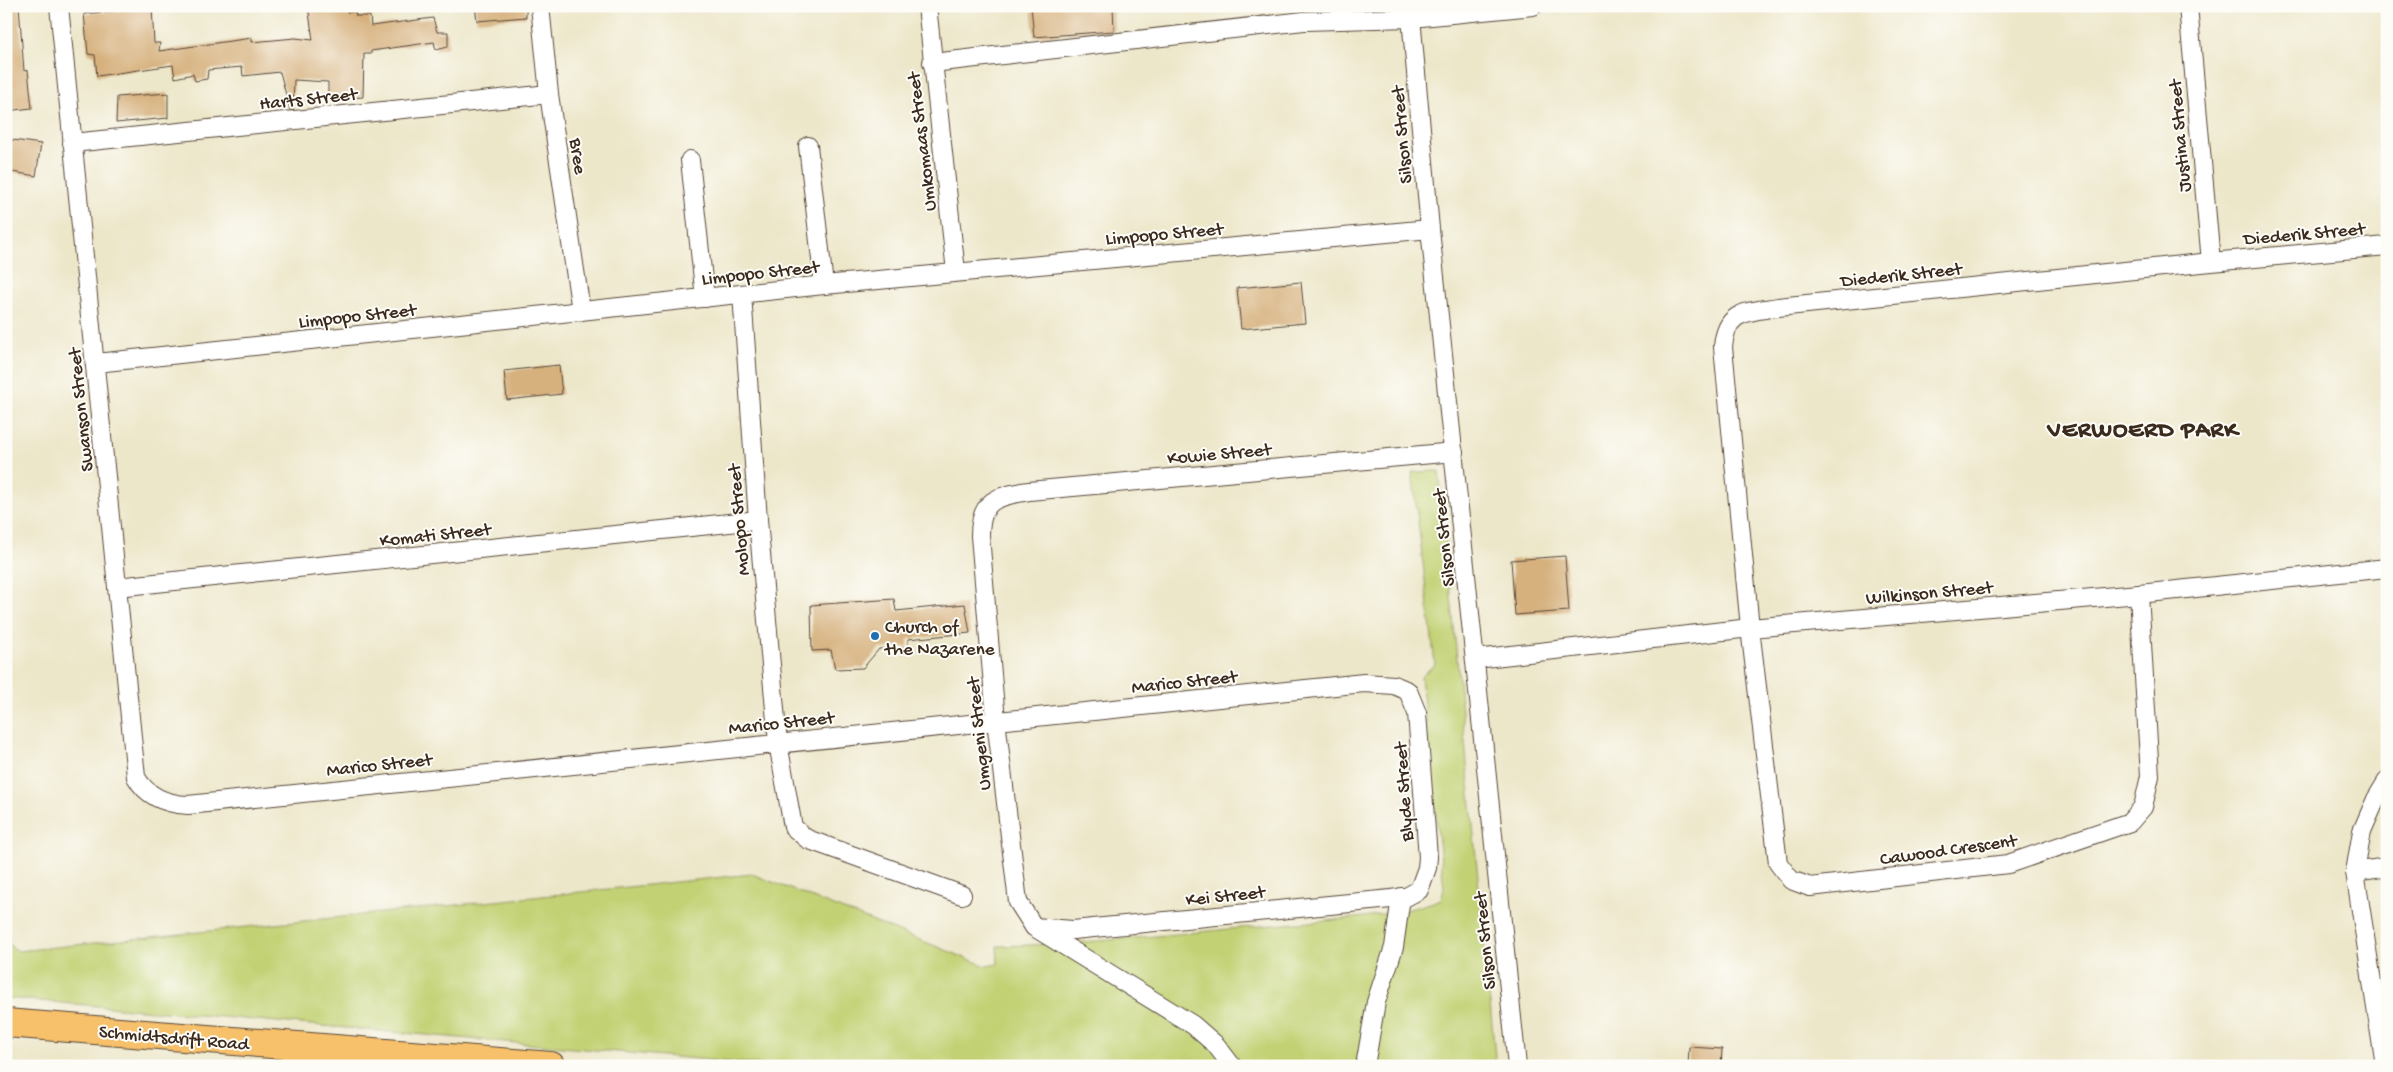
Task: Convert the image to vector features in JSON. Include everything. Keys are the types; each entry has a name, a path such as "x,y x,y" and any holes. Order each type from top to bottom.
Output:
{"highway":[{"name":"Schmidtsdrift Road","path":"6,1023 551,1066"}],"street":[{"name":"Swanson Street","path":"59,6 136,777 143,789 159,799"},
{"name":"Bree","path":"540,6 549,94 581,311"},
{"name":"Umkomaas Street","path":"927,6 956,272"},
{"path":"932,63 1304,21 1411,12 1533,6"},
{"name":"Justina Street","path":"2188,6 2211,262"},
{"name":"Silson Street","path":"1411,12 1430,229 1517,1066"},
{"name":"Harts Street","path":"72,143 549,94"},
{"path":"808,146 824,285"},
{"path":"690,160 705,298"},
{"name":"Limpopo Street","path":"96,363 824,285 1430,229"},
{"name":"Diederik Street","path":"1750,628 1723,347 1724,331 1734,318 1778,307 2211,262 2387,246"},
{"name":"Molopo Street","path":"742,294 758,520 778,743 793,827 799,834 962,895"},
{"name":"Kowie Street","path":"990,503 1003,495 1028,491 1454,452"},
{"name":"Umgeni Street","path":"990,503 982,514 980,536 996,720 1018,902 1034,927"},
{"name":"Komati Street","path":"117,587 758,520"},
{"name":"Wilkinson Street","path":"1476,659 1750,628 2138,594 2387,568"},
{"name":"Cawood Crescent","path":"1750,628 1778,863 1791,880 1810,886 2008,864 2130,822 2143,807 2150,776 2138,594"},
{"name":"Marico Street","path":"159,799 188,805 1364,683 1394,686 1408,691"},
{"name":"Blyde Street","path":"1408,691 1417,713 1428,856 1427,868 1419,890"},
{"path":"2385,1066 2355,872 2362,831 2376,799 2387,781"},
{"path":"2355,872 2387,867"},
{"name":"Kei Street","path":"1034,927 1073,930 1401,898 1419,890"},
{"path":"1365,1066 1376,1002 1395,940 1401,898"},
{"path":"1034,927 1193,1025 1216,1046 1232,1066"}],"green space":[{"path":"1439,471 1496,1066 777,1066 6,998 6,896 9,945 18,951 752,874 986,966 998,964 997,946 1097,941 1353,918 1400,911 1441,899 1444,888 1421,677 1435,664 1412,472"}],"building":[{"path":"6,6 19,6 24,71 28,70 32,108 6,111"},
{"path":"308,6 347,6 347,12 355,12 356,16 370,16 371,26 433,18 437,32 448,32 448,47 436,50 434,42 371,51 371,54 364,54 363,97 328,100 328,82 294,80 293,110 290,110 280,72 243,76 242,67 208,70 207,79 195,81 193,74 175,78 173,65 97,76 95,55 88,54 84,14 152,7 154,43 160,43 159,51 252,38 252,42 295,38 313,40"},
{"path":"475,6 526,6 526,17 477,21"},
{"path":"1031,6 1113,6 1114,31 1034,37"},
{"path":"168,93 168,118 116,123 117,97"},
{"path":"6,139 41,144 36,176 6,171"},
{"path":"1301,282 1305,323 1241,329 1237,288"},
{"path":"559,365 562,394 507,400 504,371"},
{"path":"1565,556 1569,611 1515,615 1511,560"},
{"name":"Church of the Nazarene","path":"894,599 896,611 965,604 970,633 908,639 908,647 879,649 863,668 835,669 831,650 812,651 811,605"},
{"path":"1689,1047 1722,1049 1721,1066 1688,1066"}],"place":[{"name":"Church of the Nazarene","path":"875,636"}],"district":[{"name":"VERWOERD PARK","path":"2143,428"}]}
